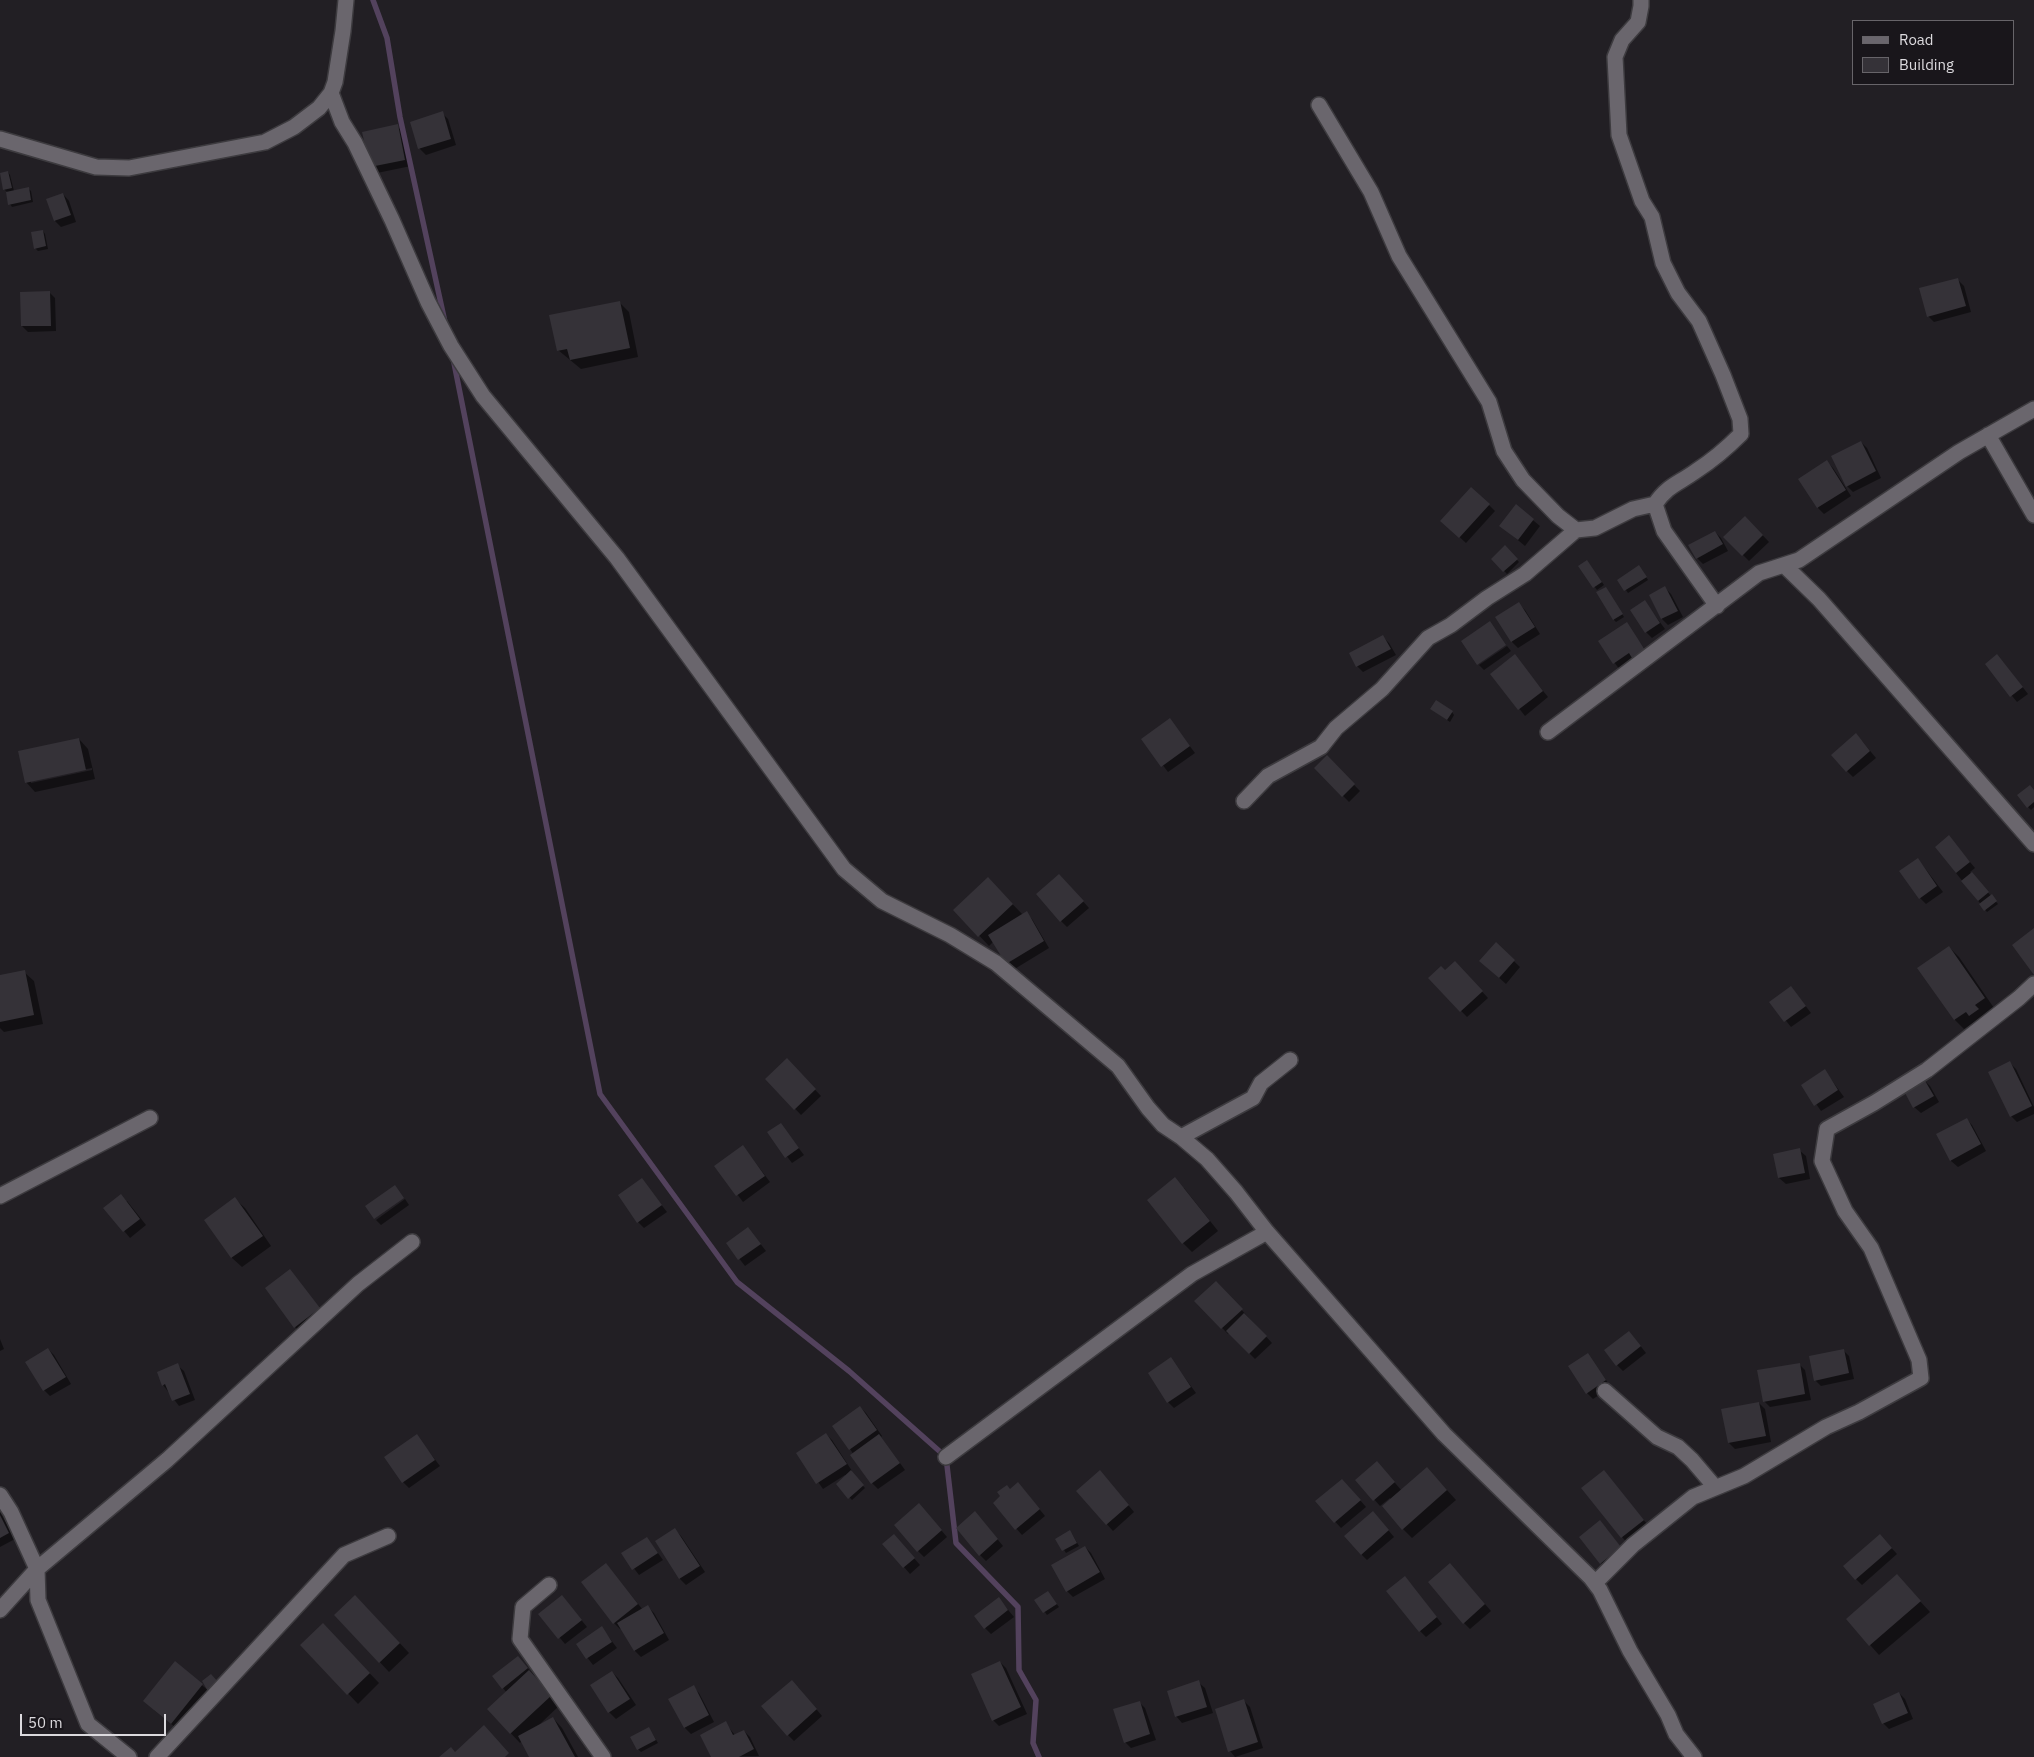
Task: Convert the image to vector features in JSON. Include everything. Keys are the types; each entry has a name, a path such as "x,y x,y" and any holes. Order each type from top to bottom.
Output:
{"street":[{"path":"0,139 96,167 129,168 265,142 294,127 306,118 319,108 331,92 335,82 346,0"},
{"path":"1244,801 1268,776 1321,747 1336,728 1382,689 1428,638 1451,625 1487,598 1525,574 1576,530 1595,528 1633,509 1655,504 1664,490 1695,472 1727,448 1741,434 1740,419 1707,339 1698,321 1678,293 1663,264 1652,217 1642,201 1619,135 1615,58 1622,40 1638,22 1641,0"},
{"path":"331,92 342,122 392,220 428,302 450,346 483,396 617,558 844,869 882,901 950,935 996,963 1118,1066 1148,1108 1163,1125 1181,1137 1207,1159 1267,1232 1444,1434 1516,1502 1595,1583 1630,1651 1668,1715 1676,1734 1694,1757"},
{"path":"1319,105 1370,192 1400,256 1489,402 1504,451 1523,480 1558,516 1576,530"},
{"path":"1548,732 1759,573 1800,560 1847,526 1988,435 2034,409"},
{"path":"1988,435 2034,515"},
{"path":"1655,504 1664,531 1717,606"},
{"path":"1784,565 1820,599 2034,844"},
{"path":"1595,1583 1633,1545 1656,1529 1675,1510 1693,1496 1744,1476 1826,1427 1859,1412 1922,1378 1919,1360 1871,1248 1845,1211 1822,1161 1826,1129 1874,1103 1927,1070 2020,998 2034,984"},
{"path":"1181,1137 1253,1098 1261,1083 1290,1060"},
{"path":"0,1196 150,1118"},
{"path":"946,1457 1192,1274 1267,1232"},
{"path":"0,1610 37,1569 167,1460 358,1284 412,1242"},
{"path":"1605,1391 1657,1437 1678,1447 1692,1460 1715,1488"},
{"path":"0,1495 11,1512 37,1569 38,1600 88,1724 129,1757"},
{"path":"157,1757 344,1555 388,1536"},
{"path":"549,1585 523,1607 520,1639 602,1757"}],"building":[{"path":"443,111 451,139 418,149 410,122"},
{"path":"398,124 405,160 370,167 362,132"},
{"path":"8,171 12,188 3,190 0,173"},
{"path":"29,187 31,200 8,205 6,192"},
{"path":"63,193 71,215 54,221 46,199"},
{"path":"43,230 46,246 34,249 31,232"},
{"path":"1958,278 1966,306 1927,317 1919,288"},
{"path":"50,291 51,326 21,326 20,292"},
{"path":"620,301 630,348 570,360 567,349 557,351 549,315"},
{"path":"1861,441 1876,471 1846,487 1831,456"},
{"path":"1827,460 1846,490 1817,508 1798,479"},
{"path":"1471,487 1490,504 1459,538 1440,521"},
{"path":"1516,504 1534,519 1518,540 1499,526"},
{"path":"1745,516 1763,535 1742,556 1723,537"},
{"path":"1715,531 1723,544 1696,559 1688,545"},
{"path":"1505,545 1518,559 1503,572 1491,559"},
{"path":"1587,560 1602,582 1593,588 1578,566"},
{"path":"1639,565 1647,577 1624,591 1617,580"},
{"path":"1665,586 1678,611 1661,619 1649,595"},
{"path":"1606,587 1623,614 1613,620 1596,592"},
{"path":"1645,600 1660,623 1645,633 1630,610"},
{"path":"1519,602 1535,627 1511,642 1495,617"},
{"path":"1490,621 1506,645 1477,665 1461,641"},
{"path":"1627,622 1645,650 1632,658 1629,653 1613,664 1598,641"},
{"path":"1383,635 1391,649 1356,667 1349,653"},
{"path":"1515,654 1543,691 1518,710 1490,674"},
{"path":"1997,654 2023,687 2010,697 1985,664"},
{"path":"1436,700 1453,711 1447,720 1430,709"},
{"path":"1170,718 1190,746 1161,767 1141,739"},
{"path":"1856,733 1870,751 1846,772 1831,755"},
{"path":"79,738 86,770 25,783 18,751"},
{"path":"1327,755 1355,784 1342,797 1314,768"},
{"path":"2030,785 2034,790 2034,802 2027,808 2017,795"},
{"path":"1949,835 1970,862 1956,873 1935,847"},
{"path":"1918,858 1937,886 1919,899 1899,871"},
{"path":"1972,872 1989,892 1978,901 1961,881"},
{"path":"1059,874 1084,901 1060,922 1036,894"},
{"path":"988,877 1013,904 978,937 953,910"},
{"path":"1992,894 1997,901 1984,911 1979,904"},
{"path":"1027,911 1044,941 1006,964 988,935"},
{"path":"2034,928 2034,975 2012,945"},
{"path":"1496,942 1515,960 1499,978 1479,961"},
{"path":"1949,946 1985,998 1975,1005 1979,1009 1969,1016 1966,1012 1954,1020 1917,968"},
{"path":"1455,961 1483,991 1460,1012 1428,978 1441,966 1445,970"},
{"path":"25,970 34,1015 0,1022 0,975"},
{"path":"1791,986 1806,1006 1784,1022 1769,1002"},
{"path":"787,1058 816,1089 794,1110 765,1079"},
{"path":"2010,1061 2032,1106 2010,1117 1988,1072"},
{"path":"1825,1069 1838,1090 1814,1106 1801,1085"},
{"path":"1924,1079 1934,1096 1913,1108 1904,1091"},
{"path":"1967,1118 1981,1144 1950,1161 1936,1134"},
{"path":"781,1123 799,1148 785,1158 767,1132"},
{"path":"743,1145 765,1176 736,1196 714,1166"},
{"path":"1800,1148 1805,1173 1778,1178 1773,1154"},
{"path":"1175,1177 1210,1221 1182,1244 1147,1200"},
{"path":"642,1178 662,1205 637,1223 618,1195"},
{"path":"395,1185 404,1198 374,1219 365,1206"},
{"path":"121,1194 140,1219 123,1232 103,1208"},
{"path":"235,1197 263,1236 231,1258 204,1220"},
{"path":"748,1227 761,1244 738,1260 726,1243"},
{"path":"290,1269 320,1308 294,1328 265,1288"},
{"path":"1216,1281 1243,1309 1221,1329 1194,1301"},
{"path":"1244,1313 1267,1336 1249,1354 1226,1331"},
{"path":"1629,1331 1641,1346 1616,1366 1604,1350"},
{"path":"48,1348 66,1377 43,1391 25,1362"},
{"path":"1844,1349 1849,1373 1814,1381 1809,1356"},
{"path":"1588,1353 1606,1380 1586,1394 1568,1366"},
{"path":"1171,1357 1191,1387 1167,1403 1148,1373"},
{"path":"178,1363 190,1394 172,1401 165,1384 162,1386 157,1372"},
{"path":"1800,1363 1805,1394 1763,1402 1757,1370"},
{"path":"1759,1402 1766,1436 1728,1443 1721,1409"},
{"path":"860,1406 877,1430 849,1450 832,1426"},
{"path":"826,1433 847,1464 816,1484 796,1453"},
{"path":"417,1434 435,1460 402,1483 384,1457"},
{"path":"879,1434 900,1463 871,1484 850,1455"},
{"path":"1377,1461 1395,1482 1373,1501 1355,1480"},
{"path":"1427,1467 1447,1490 1402,1530 1382,1506"},
{"path":"851,1470 864,1485 848,1499 836,1484"},
{"path":"1100,1470 1129,1505 1106,1525 1076,1491"},
{"path":"1604,1470 1644,1520 1621,1538 1581,1488"},
{"path":"1342,1479 1361,1500 1334,1523 1315,1501"},
{"path":"1018,1482 1040,1509 1015,1530 993,1503 1000,1496 997,1492 1007,1485 1010,1489"},
{"path":"919,1503 942,1530 917,1552 894,1525"},
{"path":"975,1511 998,1539 979,1556 956,1528"},
{"path":"1373,1511 1389,1530 1361,1555 1344,1536"},
{"path":"0,1515 9,1533 0,1538"},
{"path":"1600,1520 1621,1547 1600,1564 1579,1537"},
{"path":"675,1528 700,1566 679,1579 655,1541"},
{"path":"1070,1530 1077,1543 1062,1551 1055,1539"},
{"path":"894,1534 915,1558 903,1568 882,1544"},
{"path":"1880,1534 1892,1548 1855,1580 1843,1566"},
{"path":"647,1537 658,1553 632,1570 621,1553"},
{"path":"1085,1546 1100,1572 1066,1592 1051,1565"},
{"path":"606,1563 638,1604 613,1624 581,1582"},
{"path":"1450,1563 1485,1604 1463,1624 1428,1582"},
{"path":"1897,1574 1921,1601 1869,1646 1846,1619"},
{"path":"1405,1576 1437,1617 1419,1632 1386,1591"},
{"path":"1048,1591 1057,1604 1043,1613 1034,1600"},
{"path":"355,1595 400,1643 379,1663 334,1615"},
{"path":"562,1595 582,1620 558,1639 538,1614"},
{"path":"999,1597 1008,1610 984,1629 974,1616"},
{"path":"648,1605 664,1633 634,1651 617,1623"},
{"path":"323,1623 370,1673 347,1695 300,1645"},
{"path":"602,1626 612,1642 586,1659 576,1644"},
{"path":"518,1656 528,1668 502,1689 492,1676"},
{"path":"175,1661 203,1684 171,1724 143,1701"},
{"path":"1000,1661 1021,1707 992,1721 971,1674"},
{"path":"529,1670 552,1695 510,1734 487,1709"},
{"path":"612,1671 630,1699 608,1713 590,1685"},
{"path":"211,1674 219,1683 209,1693 202,1681"},
{"path":"792,1680 817,1709 787,1736 761,1706"},
{"path":"1199,1680 1207,1707 1175,1717 1167,1691"},
{"path":"694,1685 709,1715 684,1728 668,1699"},
{"path":"1899,1692 1908,1713 1882,1724 1873,1704"},
{"path":"1244,1699 1258,1742 1228,1752 1215,1709"},
{"path":"1140,1701 1150,1734 1124,1743 1113,1709"},
{"path":"553,1717 575,1757 529,1757 518,1736"},
{"path":"726,1721 733,1735 744,1730 754,1749 739,1757 711,1757 700,1735"},
{"path":"484,1725 509,1753 505,1757 439,1757 451,1747 455,1752"},
{"path":"649,1727 656,1740 637,1750 630,1737"}],"waterway":[{"path":"373,0 387,38 400,117 445,322"},
{"path":"453,358 600,1094 737,1282 849,1371 946,1457 956,1543 1018,1607 1019,1670 1036,1700 1033,1743 1039,1757"}]}
